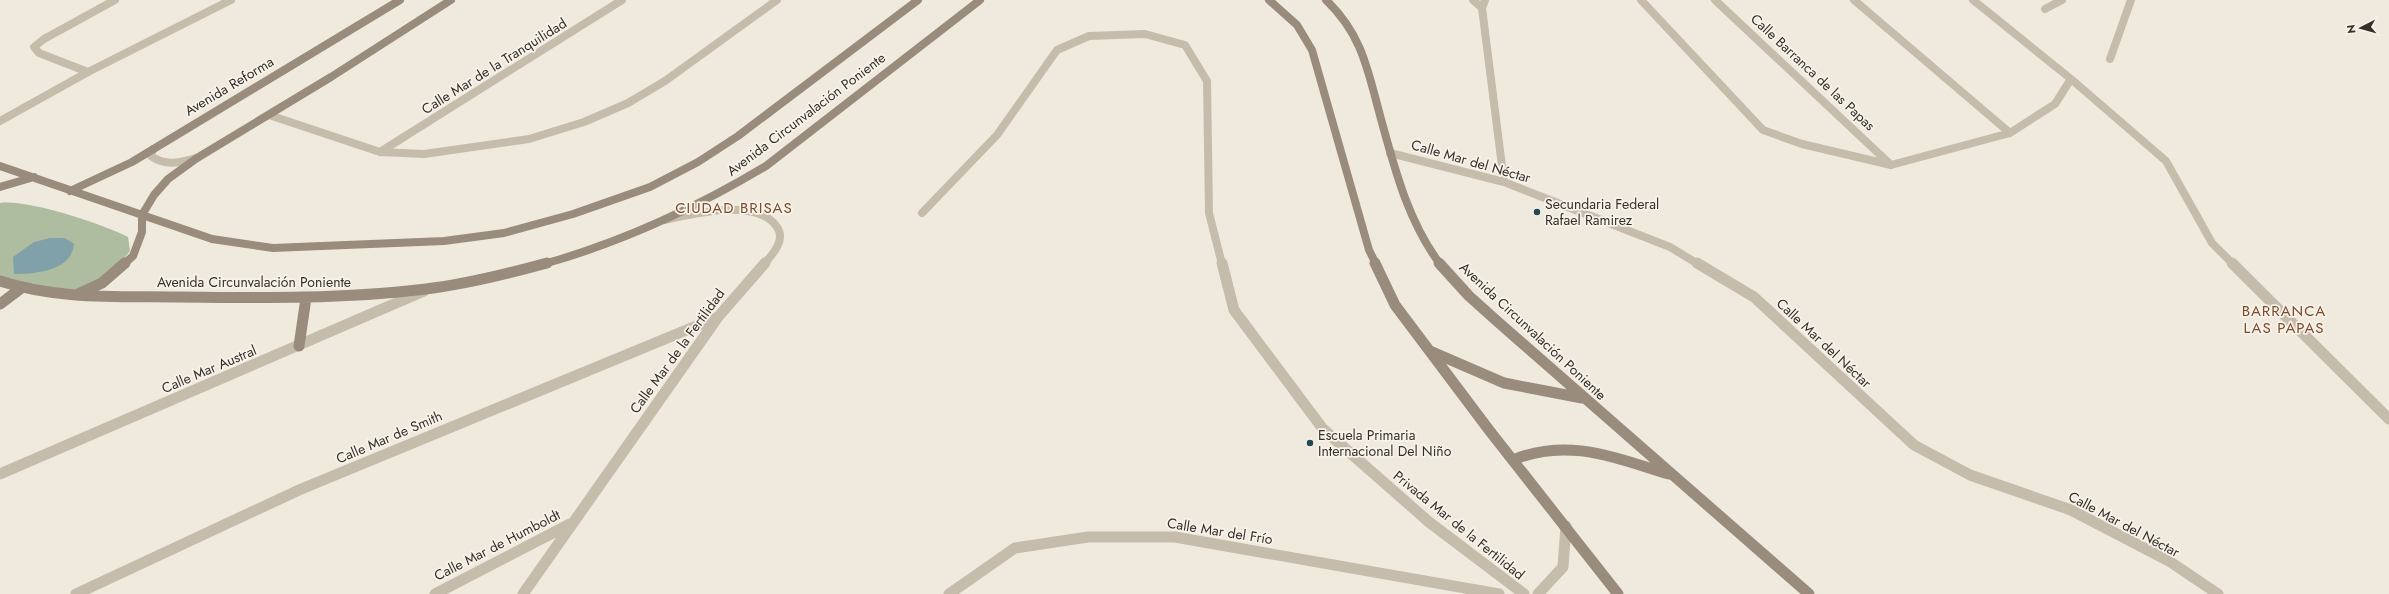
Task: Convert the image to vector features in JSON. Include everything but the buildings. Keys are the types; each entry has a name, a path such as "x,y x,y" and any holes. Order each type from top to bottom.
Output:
{"main road":[{"name":"Avenida Reforma","path":"70,191 114,171 153,149 400,0"},
{"path":"75,295 102,283 133,256 142,232 142,215 154,195 168,179 198,158 451,0"},
{"name":"Avenida Circunvalación Poniente","path":"0,166 212,239 273,248 444,241 504,233 573,214 650,187 698,162 738,136 918,0"},
{"name":"Avenida Circunvalación Poniente","path":"0,281 20,289 75,295 306,298 429,289 501,275 571,255 662,221 731,189 766,166 980,0"},
{"path":"1269,0 1300,26 1313,51 1319,77 1369,250 1395,305 1513,460 1618,594"},
{"name":"Avenida Circunvalación Poniente","path":"1326,0 1344,15 1358,37 1390,153 1415,224 1443,267 1490,315 1584,399 1809,594"},
{"path":"0,187 34,177"},
{"path":"0,304 20,289"},
{"path":"299,346 306,298"},
{"path":"1430,351 1504,383 1584,399"},
{"path":"1513,460 1534,451 1547,448 1571,449 1597,453 1673,475"}],"street":[{"path":"88,72 39,53 34,47 44,39 115,0"},
{"path":"0,121 88,72 231,0"},
{"name":"Calle Mar de la Tranquilidad","path":"380,152 622,0"},
{"path":"269,115 380,152 424,154 472,149 529,138 584,122 628,103 665,80 777,0"},
{"path":"1473,0 1483,4 1504,182"},
{"path":"1641,0 1763,130 1802,144 1891,165 2010,133 2055,104 2071,79"},
{"name":"Calle Barranca de las Papas","path":"1716,0 1891,165"},
{"path":"1854,0 2010,133"},
{"path":"1972,0 2071,79 2166,161 2212,243 2389,419"},
{"path":"2046,9 2062,0"},
{"path":"2110,60 2131,0"},
{"name":"Privada Mar de la Fertilidad","path":"922,213 997,135 1056,50 1089,36 1144,34 1185,45 1207,81 1209,213 1234,310 1323,429 1429,522 1524,594"},
{"path":"153,149 151,156 162,162 181,162 198,158"},
{"name":"Calle Mar del Néctar","path":"1390,153 1504,182 1670,247 1754,298 1914,445 1970,475 2072,510 2169,561 2218,594"},
{"name":"Calle Mar de la Fertilidad","path":"523,594 718,317 778,248 781,237 777,225 767,215 729,209 662,221"},
{"name":"Calle Mar Austral","path":"0,474 429,289"},
{"name":"Calle Mar de Smith","path":"76,594 299,490 718,317"},
{"name":"Calle Mar de Humboldt","path":"435,594 572,523"},
{"path":"1538,594 1563,567 1566,526"},
{"name":"Calle Mar del Frío","path":"954,592 1015,548 1088,537 1175,537 1499,594"}],"green space":[{"path":"0,203 28,205 83,219 128,237 130,251 115,270 98,283 54,295 0,276"}],"water":[{"path":"50,238 65,238 74,244 72,253 67,260 60,265 42,272 14,274 13,257 34,242"}],"place":[{"name":"Secundaria Federal Rafael Ramirez","path":"1537,212"},
{"name":"Escuela Primaria Internacional Del Niño","path":"1310,443"}],"district":[{"name":"CIUDAD BRISAS","path":"734,208"},
{"name":"BARRANCA LAS PAPAS","path":"2284,320"}]}
